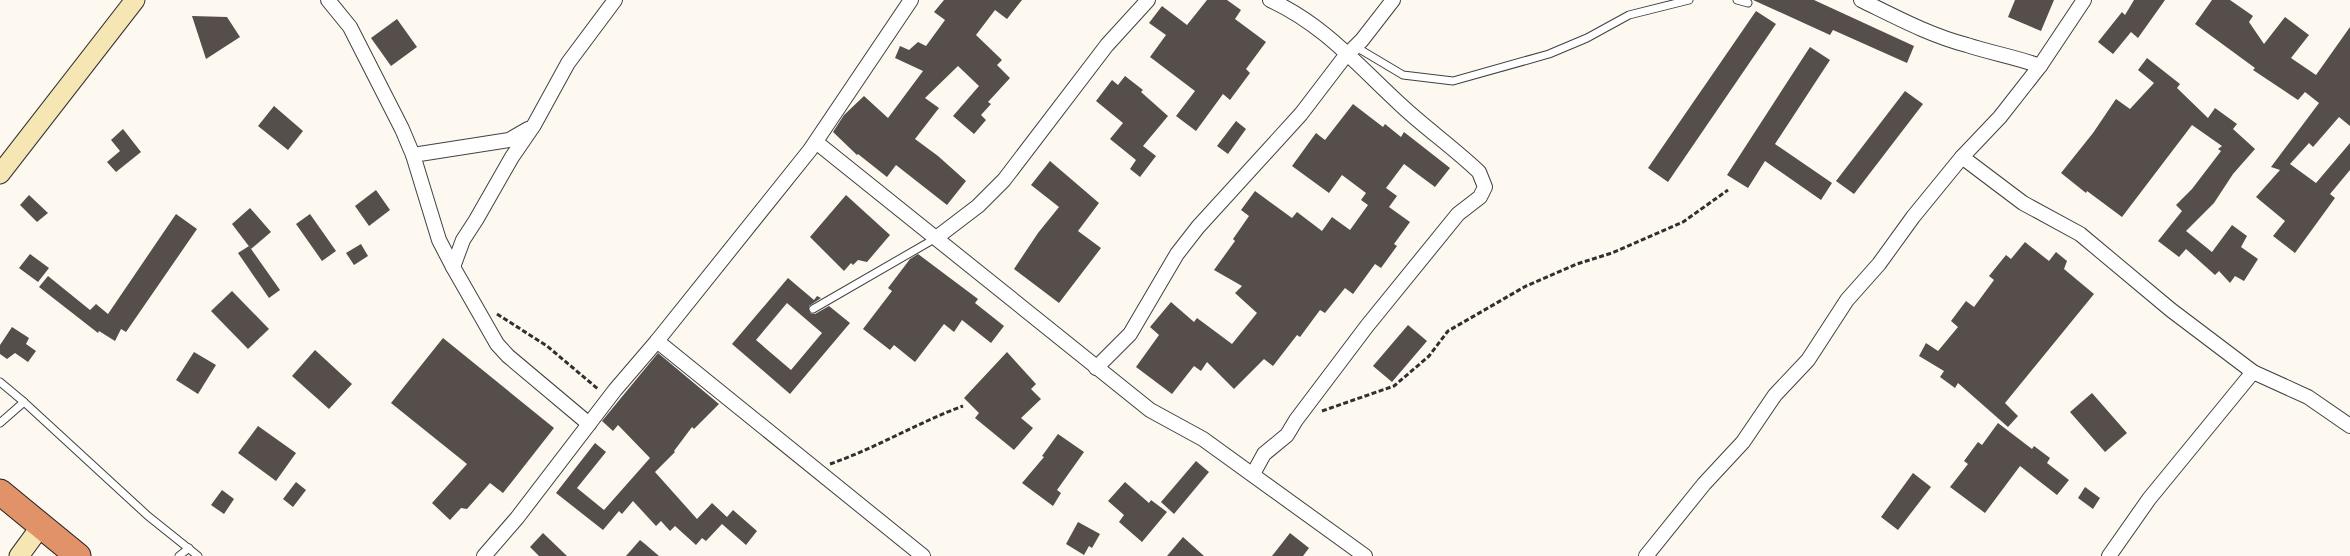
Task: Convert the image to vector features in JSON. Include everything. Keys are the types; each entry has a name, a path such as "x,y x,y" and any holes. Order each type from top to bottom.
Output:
{"highway":[{"path":"0,492 78,556"}],"street":[{"path":"0,174 135,0"},
{"path":"328,0 350,27 413,155 439,240 497,344 508,356 589,424"},
{"path":"453,267 462,240 476,220 512,157 534,125 568,63 615,0"},
{"path":"936,238 978,206 1004,180 1107,45 1148,0"},
{"path":"1253,474 1264,454 1287,434 1367,326 1458,214 1480,197 1485,187 1479,172 1404,108 1352,50 1310,21 1271,0"},
{"path":"1096,368 1130,334 1177,254 1198,227 1301,114 1393,0"},
{"path":"1862,0 1902,21 1936,35 1968,46 2014,56 2040,66"},
{"path":"1646,556 1704,484 1743,442 1775,395 1808,360 1846,300 1879,264 1913,217 1962,158 2000,117 2040,66 2084,0"},
{"path":"484,556 517,518 609,398 658,341 816,142 907,1"},
{"path":"413,155 509,140 534,125"},
{"path":"816,142 1150,410 1203,439 1365,556"},
{"path":"1962,158 2023,203 2080,234 2171,310 2254,372 2308,397 2350,426"},
{"path":"658,341 923,556"},
{"path":"2109,556 2149,499 2254,372"},
{"path":"19,556 41,526"}],"lane":[{"path":"1352,50 1403,76 1453,81 1549,54 1587,38 1629,15 1688,0"},
{"path":"1737,0 1748,3"},
{"path":"812,310 936,238"},
{"path":"0,382 148,516 198,556"},
{"path":"0,423 24,402"},
{"path":"179,556 189,548"}],"path":[{"path":"1296,420 1394,386 1429,356 1448,330 1526,286 1682,222 1728,190"},
{"path":"472,300 547,346 609,398"},
{"path":"815,469 853,456 963,406"}],"building":[{"path":"944,0 1022,0 1007,19 995,10 976,35 1002,60 997,65 1010,78 988,102 991,104 981,115 986,120 974,134 953,116 979,86 958,66 925,98 939,108 915,139 966,181 947,205 896,165 887,177 857,155 833,132 844,115 864,96 888,118 923,71 895,58 900,46 909,50 918,42 926,46 945,20 934,12"},
{"path":"1207,0 1227,0 1241,10 1235,19 1266,42 1246,69 1250,73 1230,100 1223,94 1196,131 1176,116 1195,91 1150,57 1166,35 1149,23 1162,6 1187,25"},
{"path":"1753,0 1814,0 1914,46 1907,63 1833,30 1830,35"},
{"path":"2015,0 2054,0 2041,31 2008,17"},
{"path":"2134,0 2165,0 2138,38 2131,32 2113,54 2098,42 2122,12 2125,15"},
{"path":"2212,0 2230,0 2253,16 2249,22 2264,44 2285,17 2309,35 2291,58 2316,75 2350,27 2350,126 2339,117 2313,147 2309,143 2290,164 2316,183 2350,143 2350,170 2330,194 2335,198 2295,253 2273,236 2285,221 2256,197 2280,170 2271,167 2319,103 2305,92 2298,100 2253,70 2255,68 2195,24"},
{"path":"1756,11 1776,24 1668,182 1648,168"},
{"path":"192,16 227,17 240,37 206,59"},
{"path":"397,19 417,47 391,66 371,38"},
{"path":"1810,47 1830,60 1775,144 1832,183 1821,200 1765,161 1748,188 1727,175"},
{"path":"2147,58 2180,84 2177,88 2208,118 2215,108 2237,124 2233,129 2255,149 2233,174 2214,203 2186,231 2212,252 2232,225 2247,236 2241,247 2258,259 2244,281 2235,276 2230,283 2219,271 2215,275 2186,249 2179,257 2158,241 2182,211 2176,205 2192,189 2221,151 2218,149 2222,146 2192,125 2122,217 2087,191 2086,193 2061,173 2093,133 2116,99 2130,109 2154,83 2138,70"},
{"path":"1125,76 1143,90 1141,92 1168,116 1143,146 1156,156 1140,177 1130,169 1136,160 1110,139 1123,123 1096,101 1112,80 1118,85"},
{"path":"1905,91 1923,104 1854,194 1836,181"},
{"path":"1353,104 1383,127 1385,124 1401,137 1404,132 1450,168 1435,187 1404,164 1386,188 1397,196 1389,207 1410,222 1394,244 1397,246 1381,268 1375,264 1353,294 1345,288 1325,313 1320,310 1300,337 1297,335 1273,366 1264,359 1234,389 1207,362 1201,371 1194,366 1172,394 1136,367 1159,335 1150,327 1171,302 1194,322 1197,318 1232,344 1257,313 1235,293 1242,286 1214,270 1235,241 1233,239 1249,216 1241,210 1255,191 1292,218 1297,212 1322,231 1332,217 1350,230 1368,205 1361,200 1366,193 1342,175 1329,193 1292,166 1316,133 1325,140"},
{"path":"274,106 303,131 288,150 258,126"},
{"path":"1236,121 1246,129 1228,154 1217,146"},
{"path":"123,129 141,152 116,172 107,162 120,151 111,140"},
{"path":"1050,161 1099,203 1078,231 1101,248 1059,303 1014,269 1038,233 1059,207 1031,185"},
{"path":"376,190 390,210 369,226 355,206"},
{"path":"29,195 48,213 37,222 20,205"},
{"path":"846,195 890,235 867,262 858,260 853,265 851,263 844,271 810,237"},
{"path":"250,208 271,232 251,249 232,224"},
{"path":"176,214 197,229 126,332 121,329 115,341 99,331 98,333 39,287 48,276 90,310 96,304 108,314"},
{"path":"310,214 336,251 322,261 296,224"},
{"path":"2025,242 2049,261 2056,252 2067,261 2064,269 2094,294 2005,403 2018,416 2008,427 1958,383 1955,388 1940,377 1944,371 1919,356 1926,343 1938,351 1958,327 1951,321 1966,301 1974,307 1994,280 1989,276 2006,255 2011,259"},
{"path":"361,244 368,256 354,265 346,253"},
{"path":"249,246 280,290 269,298 238,253"},
{"path":"30,254 49,268 38,282 19,268"},
{"path":"918,254 978,299 975,303 1004,326 991,343 962,320 954,332 944,324 915,362 894,345 890,350 863,329 892,291 888,288 910,259"},
{"path":"788,278 814,300 817,296 821,298 809,306 810,313 815,314 829,306 850,323 790,394 732,344","holes":["787,303 822,333 791,370 756,340"]},
{"path":"232,291 269,329 248,349 211,311"},
{"path":"1408,325 1427,341 1392,382 1373,366"},
{"path":"12,327 29,338 26,344 36,351 28,362 15,353 7,359 0,354 0,345"},
{"path":"443,338 554,428 503,493 490,483 467,509 461,508 450,520 432,503 467,464 391,403"},
{"path":"315,350 352,384 329,409 292,376"},
{"path":"194,352 216,365 198,394 176,380"},
{"path":"1007,352 1036,384 1031,389 1041,399 1021,418 1033,428 1014,450 975,418 979,413 964,398"},
{"path":"658,353 719,404 694,429 692,427 675,452 655,472 697,519 712,503 727,517 733,510 757,531 746,545 722,524 706,541 702,538 696,545 675,526 670,531 661,521 656,526 633,501 622,514 619,511 603,530 556,493 595,443 606,452 577,488 604,510 650,458 618,425 613,431 602,421"},
{"path":"2092,393 2127,433 2105,452 2070,412"},
{"path":"1998,423 2032,449 2034,446 2050,458 2047,463 2069,480 2057,495 2020,466 1985,513 1950,487 1968,464 1964,461 1978,442 1982,445"},
{"path":"258,426 296,453 276,481 238,453"},
{"path":"1058,434 1084,452 1057,490 1061,493 1053,506 1022,483 1044,457 1042,456"},
{"path":"1196,461 1209,472 1174,514 1161,502"},
{"path":"1913,473 1931,487 1898,530 1881,517"},
{"path":"296,482 306,490 293,507 283,499"},
{"path":"1125,482 1149,503 1151,500 1167,512 1142,542 1119,522 1124,515 1108,501"},
{"path":"2085,487 2100,498 2093,509 2078,498"},
{"path":"222,490 234,499 224,514 211,505"},
{"path":"1078,522 1100,534 1092,548 1089,546 1084,555 1066,544"},
{"path":"543,533 567,556 539,556 530,547"},
{"path":"1290,533 1309,548 1303,556 1272,556"},
{"path":"1183,537 1204,556 1167,556"},
{"path":"640,540 645,544 659,556 626,556"}]}
